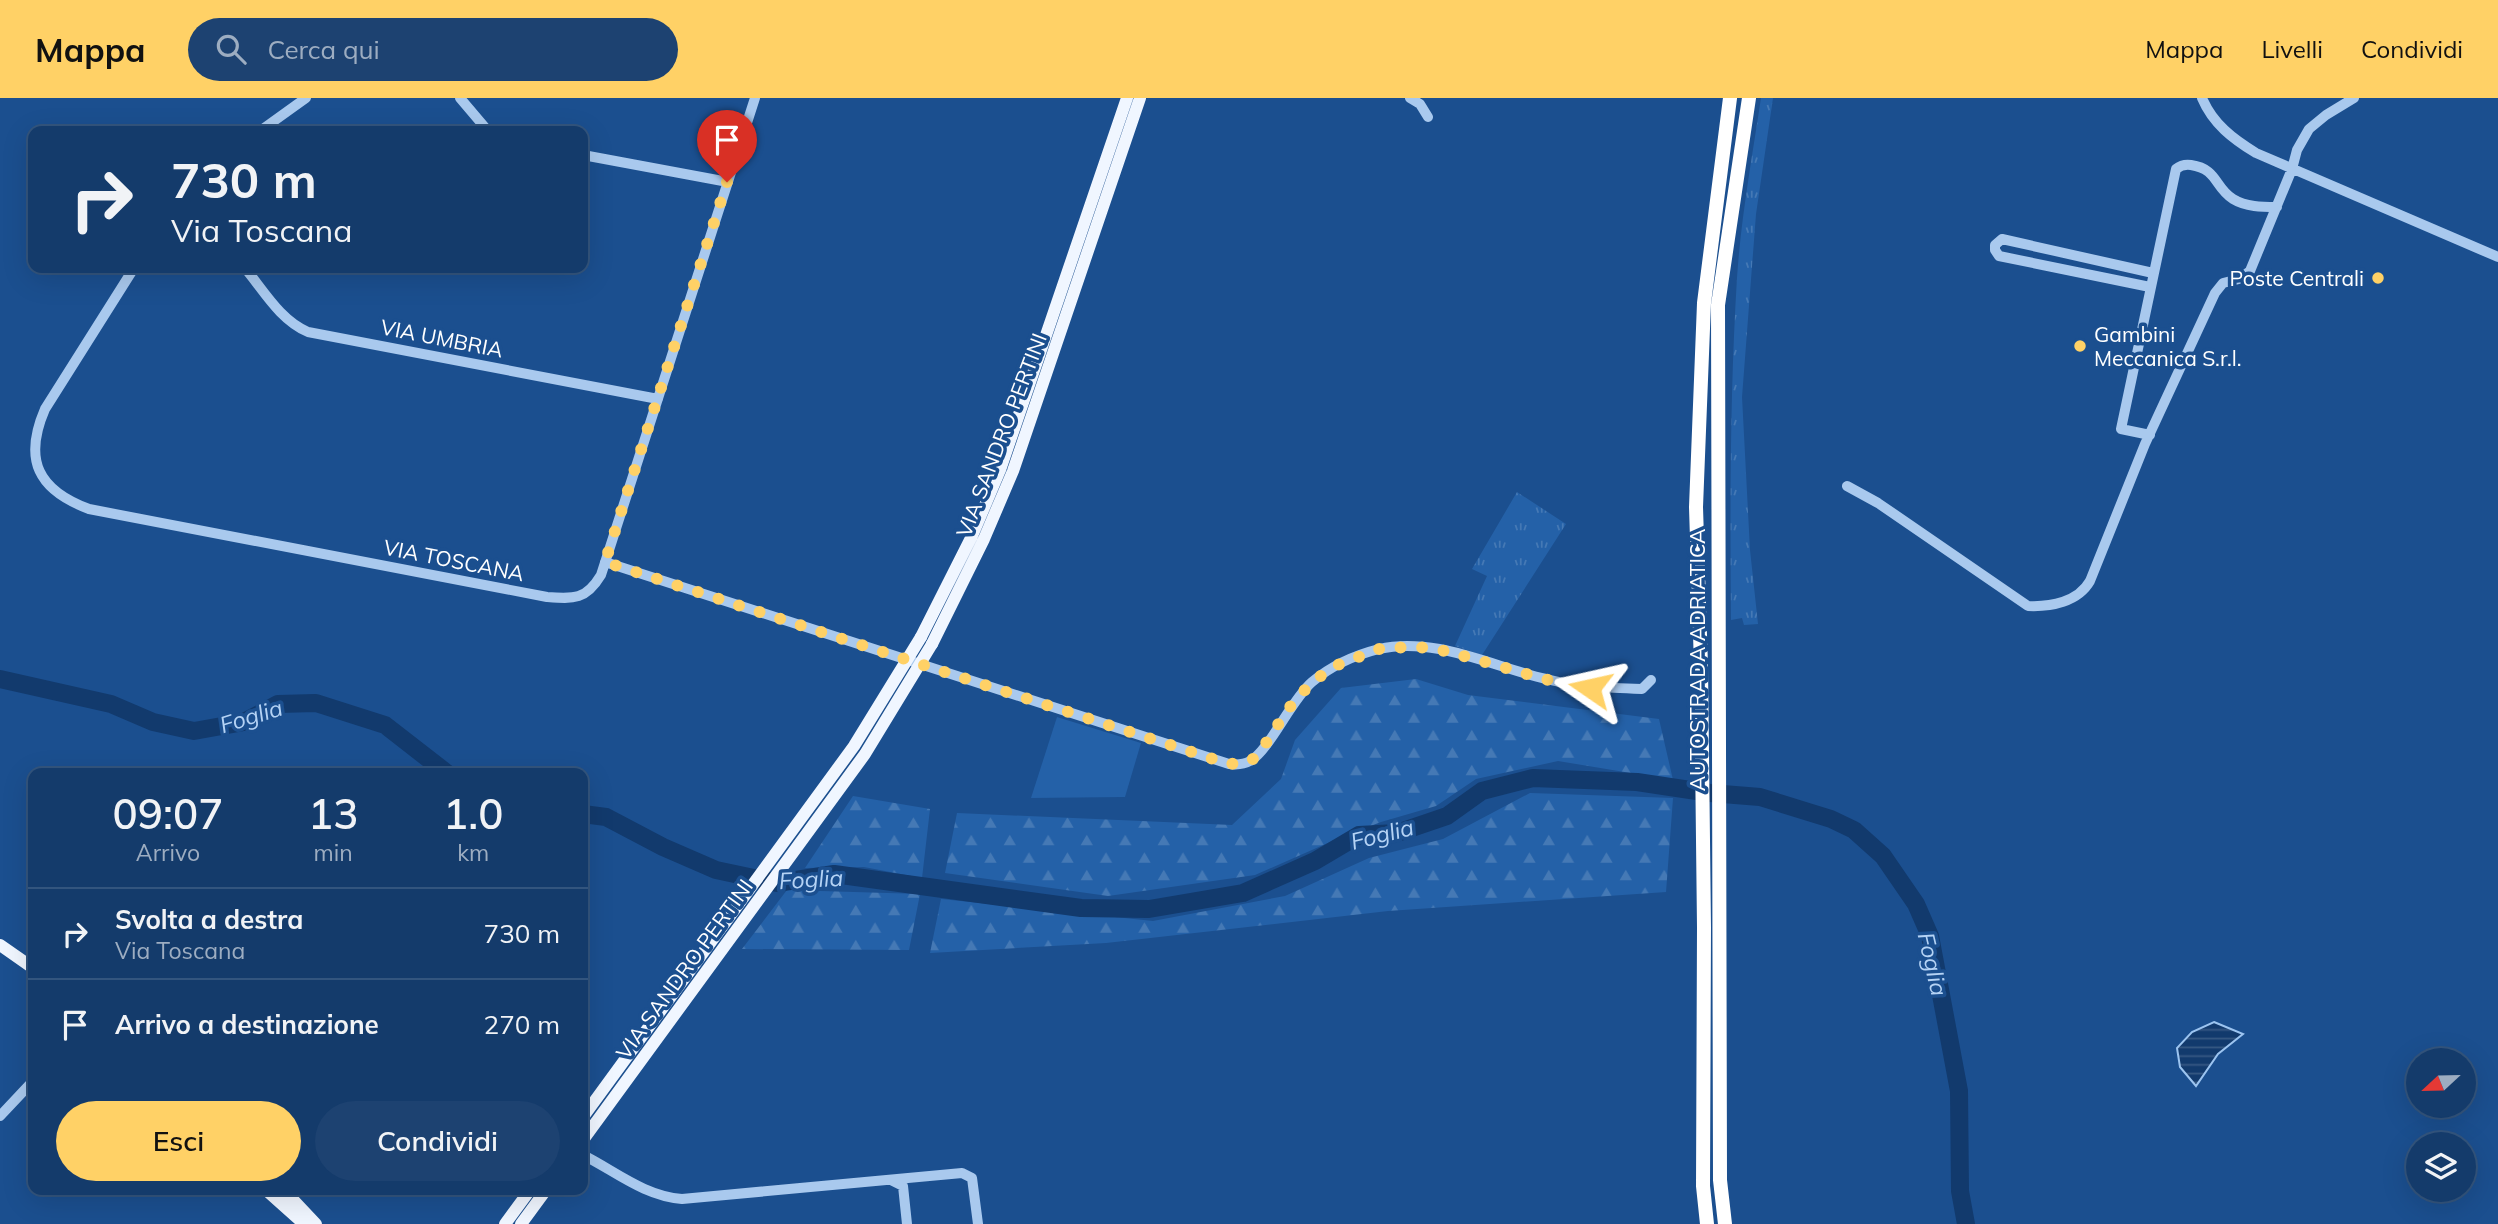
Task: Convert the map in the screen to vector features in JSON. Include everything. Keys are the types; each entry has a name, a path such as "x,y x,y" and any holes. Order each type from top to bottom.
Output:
{"highway":[{"name":"AUTOSTRADA ADRIATICA","path":"1707,1224 1703,1186 1704,928 1696,507 1704,303 1730,98"},
{"name":"AUTOSTRADA ADRIATICA","path":"1725,1224 1720,1180 1718,304 1749,98"}],"main road":[{"name":"VIA SANDRO PERTINI","path":"588,1110 854,746 927,640 1000,470 1127,98"},
{"name":"VIA SANDRO PERTINI","path":"588,1133 865,754 984,539 1013,471 1140,98"},
{"path":"0,945 28,962"},
{"path":"272,1195 304,1224"},
{"path":"289,1195 316,1224"},
{"path":"521,1224 528,1195"},
{"path":"505,1224 540,1195"}],"street":[{"path":"267,126 306,98"},
{"path":"460,98 484,126"},
{"name":"VIA TOSCANA","path":"131,273 45,409 35,432 34,451 39,470 50,487 67,501 89,509 547,597 569,599 583,596 594,587 605,562 755,98"},
{"path":"1410,98 1420,104 1427,117"},
{"path":"2202,98 2211,115 2229,136 2256,153 2498,257"},
{"path":"1847,486 1878,503 2028,606 2060,603 2084,592 2150,435 2215,293 2223,283 2239,279 2250,271 2292,169 2297,150 2309,129 2354,98"},
{"path":"588,156 727,182"},
{"path":"2150,435 2121,429 2176,169 2181,165 2205,168 2214,174 2224,191 2235,200 2256,207 2277,207"},
{"path":"2150,287 1999,256 1995,250 1996,245 2002,239 2153,273"},
{"name":"VIA UMBRIA","path":"249,273 284,317 295,327 308,332 658,399"},
{"path":"605,562 1229,764 1249,762 1258,755 1289,708 1311,683 1335,666 1382,648 1418,647 1446,651 1536,677 1590,688 1642,689 1651,680"},
{"path":"0,1116 28,1086"},
{"path":"588,1158 649,1192 665,1198 682,1199 962,1173 972,1178 978,1224"},
{"path":"888,1179 903,1186 907,1224"}],"green space":[{"path":"1761,98 1773,98 1756,214 1742,397 1750,550 1758,624 1744,625 1742,618 1731,620 1733,364 1741,233"},
{"path":"1517,492 1566,524 1482,655 1455,646 1487,576 1472,569"},
{"path":"1416,679 1468,695 1659,719 1673,780 1558,761 1476,779 1436,806 1339,838 1255,875 1108,896 945,873 957,813 1232,825 1281,779 1295,740 1341,688"},
{"path":"1057,717 1141,743 1125,797 1031,798"},
{"path":"1530,793 1673,798 1666,892 1388,911 1106,943 930,953 941,899 1153,921 1285,896 1369,858 1443,839"},
{"path":"853,796 930,809 922,878 864,867 805,868"},
{"path":"787,890 920,894 909,950 742,949"}],"shaded area":[{"path":"2214,1022 2243,1034 2218,1054 2196,1086 2180,1067 2177,1048 2192,1032"}],"waterway":[{"name":"Foglia","path":"0,679 111,704 153,722 194,731 244,722 278,704 316,703 385,725 440,768"},
{"name":"Foglia","path":"588,815 606,817 663,847 716,870 777,883 834,874 1081,908 1149,909 1243,893 1315,861 1359,835 1397,833 1447,816 1482,791 1533,778 1637,782 1760,797 1831,819 1854,830 1883,856 1916,904 1930,936 1959,1091 1960,1191 1966,1224"}],"place":[{"name":"Poste Centrali","path":"2378,278"},
{"name":"Gambini Meccanica S.r.l.","path":"2080,346"}],"route":[{"path":"727,182 605,562 1229,764 1249,762 1258,755 1289,708 1311,683 1335,666 1382,648 1418,647 1446,651 1548,680 1590,688"}]}
